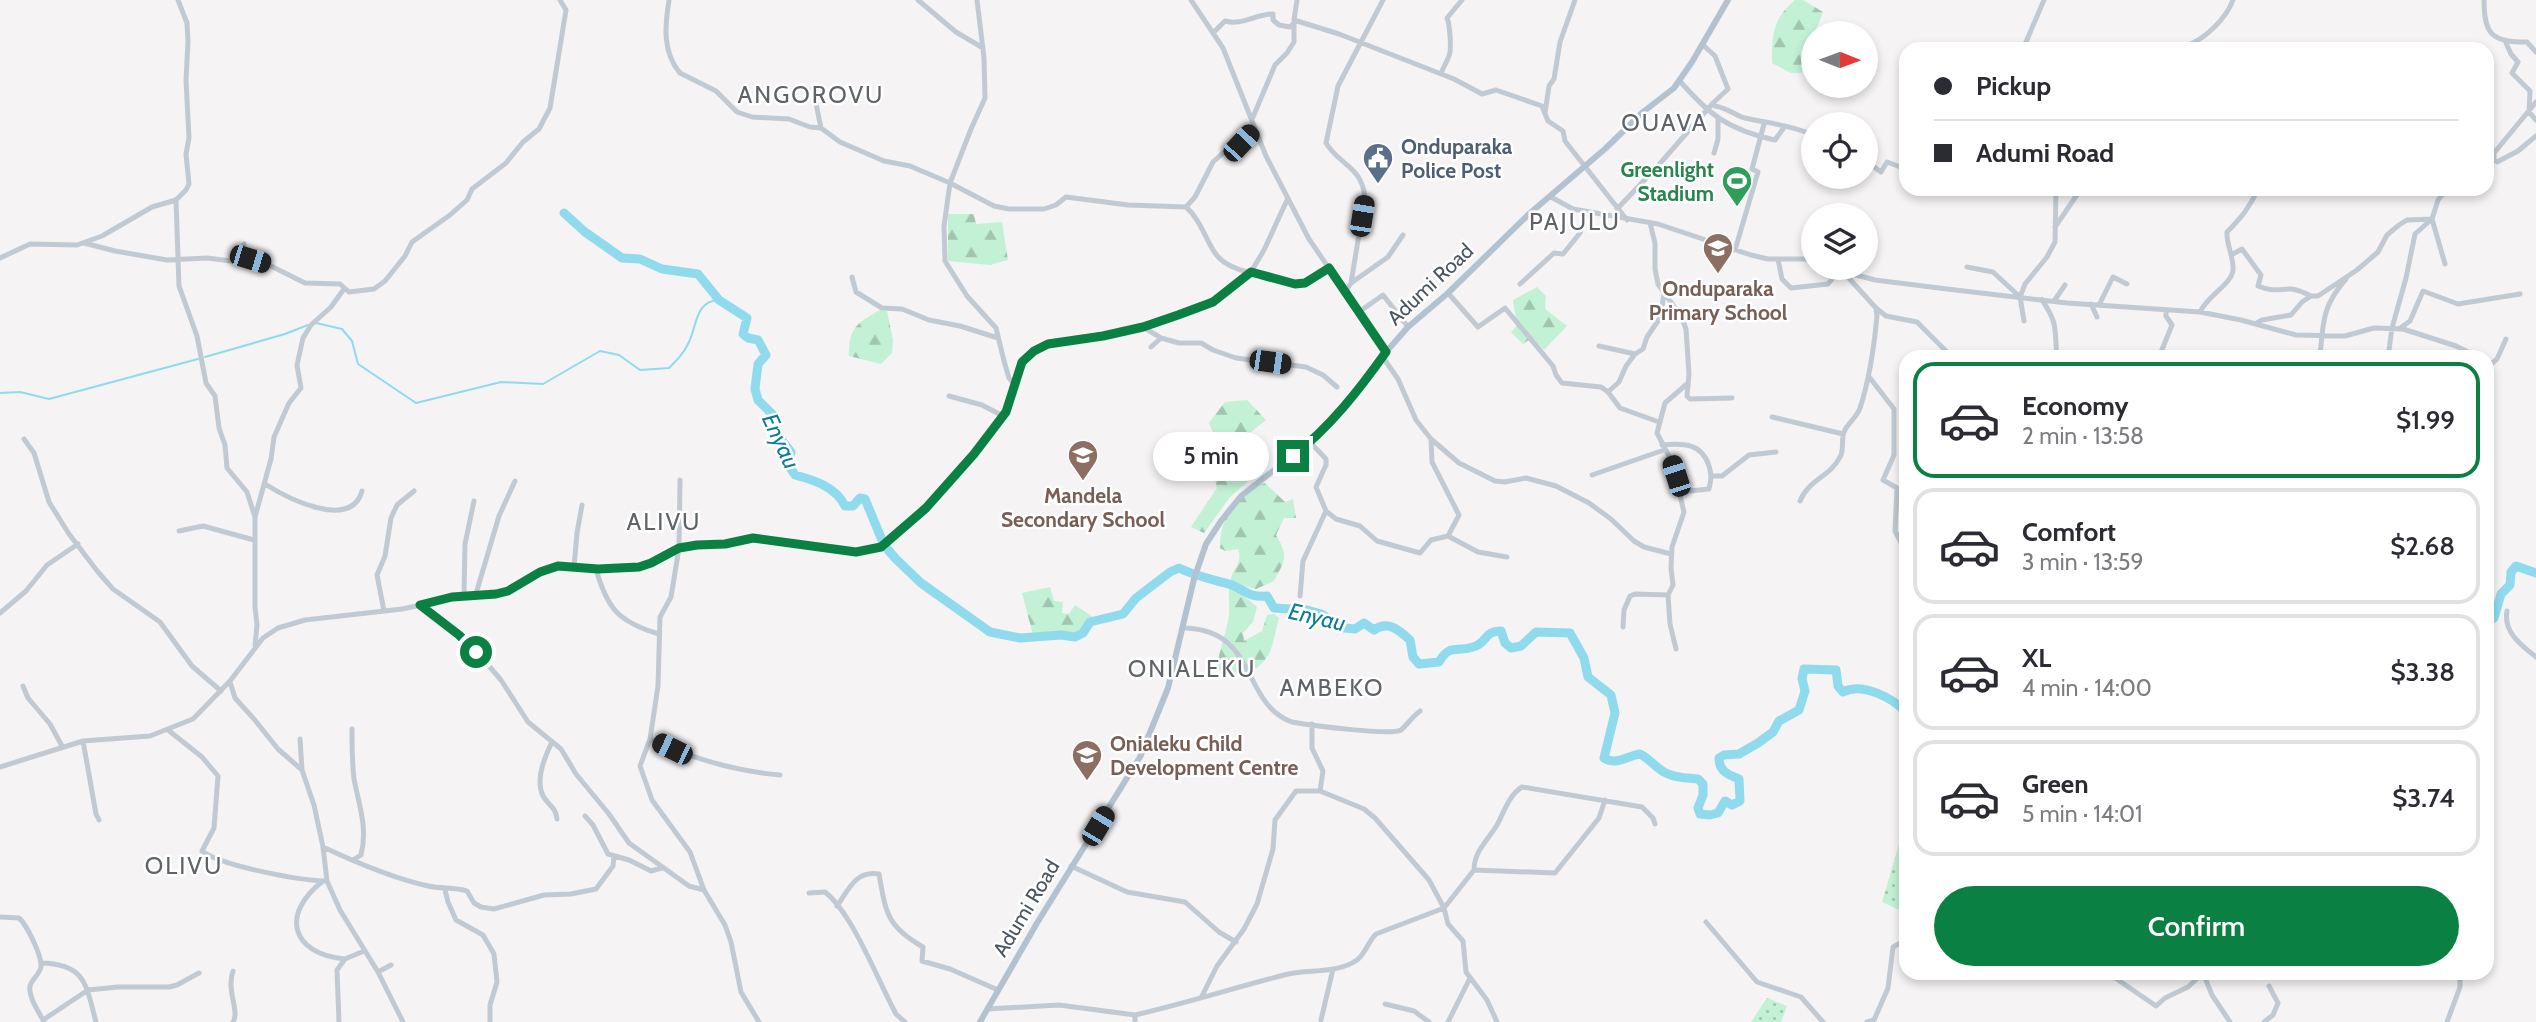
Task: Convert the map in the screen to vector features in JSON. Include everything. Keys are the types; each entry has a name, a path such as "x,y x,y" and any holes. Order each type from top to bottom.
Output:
{"main road":[{"name":"Adumi Road","path":"980,1022 1148,740 1168,688 1195,577 1206,544 1232,506 1310,442 1349,402 1384,354 1408,327 1448,293 1529,214 1606,148 1643,112 1674,88 1703,45 1728,0"}],"street":[{"path":"84,243 102,236 152,207 176,200 188,188 186,154 190,138 186,80 189,59 187,23 178,0"},
{"path":"0,258 30,244 84,243 115,251 177,260 250,259 305,283 333,282 349,292 374,289 385,281 405,256 412,242 443,222 467,200 472,189 485,177 493,175 523,142 539,129 550,108 555,65 561,49 561,30 566,10 560,0"},
{"path":"669,0 666,40 676,68 680,73 716,91 737,112 752,117 789,119 821,128 840,142 884,160 910,166 994,206 1044,209 1056,205 1066,197 1128,205 1186,207 1195,217 1214,252 1223,263 1236,269 1295,284 1305,283 1329,268"},
{"path":"918,0 956,32 983,48"},
{"path":"977,0 985,98 950,183 944,226 945,261 967,296 994,325 1009,378 1014,384"},
{"path":"1191,0 1223,48 1255,128 1309,239 1359,312 1398,379 1411,411 1431,439 1459,463 1484,477 1501,482 1526,478 1556,486 1611,519 1644,547 1671,554"},
{"path":"1252,118 1275,65 1294,42 1297,0"},
{"path":"1346,291 1351,283 1365,198 1364,188 1353,169 1326,143 1338,86 1383,0"},
{"path":"1441,74 1450,52 1447,18 1462,0"},
{"path":"1545,113 1560,42 1575,0"},
{"path":"2026,42 2044,0"},
{"path":"2192,42 2207,33 2230,9 2233,0"},
{"path":"2484,0 2490,32 2495,39 2506,43 2527,43 2536,52"},
{"path":"1214,32 1225,21 1238,23 1259,14 1273,14 1273,20 1279,25 1290,27 1294,20"},
{"path":"1294,20 1441,74 1482,94 1496,90 1542,106 1548,121 1563,131 1564,141 1627,220"},
{"path":"2506,43 2518,62 2512,73 2530,91 2529,112 2536,120"},
{"path":"1607,213 1617,209 1728,89 1715,56 1703,45"},
{"path":"1679,80 1718,119 1760,137 1774,140 1785,126"},
{"path":"813,89 821,128"},
{"path":"2536,102 2494,153 2494,160 2497,162 2506,159 2536,136"},
{"path":"1713,103 1714,106 1744,118 1801,130"},
{"path":"1714,153 1718,139 1718,119"},
{"path":"1735,250 1758,172 1752,169 1764,124"},
{"path":"1186,207 1195,197 1213,162 1241,143 1255,128"},
{"path":"1878,170 1881,172 1887,162 1899,166"},
{"path":"2024,321 2020,297 2025,284 2047,257 2055,242 2056,196"},
{"path":"2055,227 2076,196"},
{"path":"2200,312 2205,301 2225,285 2232,275 2227,232 2247,211 2254,196"},
{"path":"2389,350 2415,234 2431,219 2441,196"},
{"path":"1551,197 1573,209 1658,224 1768,259 1801,259"},
{"path":"0,767 83,741 150,736 193,719 230,681 263,638 288,624 508,591 551,568 639,567 679,548 753,538 856,552 883,544 926,508 974,454 1010,404 1022,362 1040,347 1143,327 1213,302 1251,272 1265,250 1288,198"},
{"path":"176,200 177,260 181,293 197,336 206,383 215,396 227,468 247,492 255,517"},
{"path":"1520,284 1554,253 1563,254 1580,233 1587,212"},
{"path":"2431,219 2445,264"},
{"path":"2321,350 2326,306 2335,291 2378,252 2387,235 2399,225 2407,220 2431,219"},
{"path":"1650,223 1655,243 1656,279 1681,316 1686,329 1688,398 1732,398"},
{"path":"1351,283 1388,257 1403,235"},
{"path":"240,259 244,243"},
{"path":"2231,255 2242,249 2261,275 2258,286 2269,290 2290,288 2318,296 2336,282 2348,277"},
{"path":"1778,259 1782,279 1791,288 1828,284 1832,280"},
{"path":"1967,267 1993,272 2020,297"},
{"path":"852,277 856,292 881,308 902,309 929,320 998,338"},
{"path":"2099,304 2113,277 2127,284"},
{"path":"1849,280 1886,316 1917,322 1945,350"},
{"path":"1874,280 2042,300 2200,312 2283,333 2345,336 2374,328 2392,328 2464,350"},
{"path":"2054,301 2065,285"},
{"path":"255,649 255,517 265,484 274,437 289,403 301,388 297,365 303,338 311,325 331,307 344,289"},
{"path":"2399,329 2410,321 2423,291 2458,304 2520,294"},
{"path":"1448,293 1478,327 1505,308 1553,366 1562,383 1595,385 1608,392 1620,408 1659,422"},
{"path":"1608,392 1619,382 1635,354 1643,349 1660,318 1664,294"},
{"path":"1359,312 1383,295 1408,327"},
{"path":"2255,324 2262,320 2291,315 2311,296"},
{"path":"2042,300 2052,315 2057,350"},
{"path":"2091,304 2097,317"},
{"path":"1800,501 1807,487 1829,471 1840,457 1843,434 1859,410 1870,378 1878,316 1876,308"},
{"path":"2162,350 2172,325 2166,316 2166,310"},
{"path":"1143,327 1161,338 1178,343 1201,343 1220,353 1241,359 1306,367 1325,376 1337,387"},
{"path":"1151,347 1161,338"},
{"path":"2494,362 2506,339"},
{"path":"1600,346 1635,354"},
{"path":"1870,378 1894,410 1894,455 1883,480 1897,489 1895,531 1899,539"},
{"path":"1676,649 1668,596 1673,585 1671,554 1683,518 1672,462 1657,433 1665,403 1688,383"},
{"path":"949,396 982,405 1003,416"},
{"path":"1772,417 1843,434"},
{"path":"24,439 37,460 49,502 113,589 160,622 192,666 221,691"},
{"path":"1431,439 1432,462 1459,514 1448,536"},
{"path":"1310,442 1326,459 1316,487 1326,511 1336,519 1360,526 1377,541 1420,553 1431,540 1448,536 1478,552 1507,557"},
{"path":"1592,475 1663,447 1684,444 1699,449 1708,461 1712,476 1707,490 1680,492"},
{"path":"1712,476 1721,476 1749,455 1776,452"},
{"path":"680,480 679,548 671,597 660,617 658,686 650,739 640,766 645,785 690,852 704,890 729,934 741,992 759,1022"},
{"path":"475,597 499,516 515,481"},
{"path":"265,484 298,501 342,511 352,507 362,491"},
{"path":"384,611 377,575 385,556 390,519 397,505 414,491"},
{"path":"464,596 465,544 474,501"},
{"path":"574,567 582,505"},
{"path":"1300,596 1303,561 1326,511"},
{"path":"179,531 203,526 254,540"},
{"path":"0,613 26,591 47,565 78,544"},
{"path":"596,569 606,600 612,609 638,628 659,634"},
{"path":"1623,628 1624,610 1630,596 1668,596"},
{"path":"420,605 459,635 501,680 528,722 566,755 576,775 610,814 629,843 689,887 704,890"},
{"path":"2507,611 2506,623 2509,630 2520,645 2536,657"},
{"path":"1183,628 1214,634 1232,645 1277,714 1292,722 1368,731 1400,730 1420,711"},
{"path":"230,681 235,698 278,749 302,770"},
{"path":"23,686 28,698 50,724 62,746"},
{"path":"1312,724 1312,748 1323,771 1320,791"},
{"path":"352,729 352,762 362,811 364,840 361,855 353,860"},
{"path":"169,730 202,757 218,776 215,828 202,851 209,856 244,867 325,881"},
{"path":"300,739 302,770 314,805 323,847 325,881 378,972 403,1022"},
{"path":"650,739 695,759 722,767 780,775"},
{"path":"83,741 99,820"},
{"path":"552,742 544,759 541,786 542,794 553,807 557,819"},
{"path":"987,1009 1059,1005 1135,1019 1202,996 1289,974 1333,969 1360,957 1376,934 1444,908 1474,870 1482,844 1495,828 1510,799 1522,787 1642,807 1655,824"},
{"path":"1202,996 1217,966 1250,919 1263,889 1273,849 1277,817 1296,791 1320,791 1364,809 1429,880 1444,908 1448,924 1463,941 1465,969 1487,1000 1496,1022"},
{"path":"1474,870 1555,873 1599,818 1605,800"},
{"path":"585,816 598,834 604,851 651,870 662,868"},
{"path":"323,847 366,867 415,883 445,890 467,891 474,903 481,907 501,909 544,895 572,894 596,889 613,866 614,856"},
{"path":"1071,866 1127,892 1185,902 1219,932 1236,942"},
{"path":"837,906 855,879 861,875 879,874 891,921 900,933 923,947 922,961 950,969 998,990"},
{"path":"325,881 306,896 298,916 298,933 311,950 322,956 345,960"},
{"path":"445,890 456,920 483,935 494,954 497,982 490,1005 490,1022"},
{"path":"809,893 825,892 837,906 853,930 896,1014 905,1022"},
{"path":"0,917 19,918 25,924 41,963 40,971 30,988 44,1021 88,990 169,987 199,973"},
{"path":"1706,922 1757,982 1801,997 1823,1022"},
{"path":"1867,1022 1874,1020 1887,992 1893,947 1899,944"},
{"path":"339,1022 336,976 340,964 364,951"},
{"path":"41,963 68,965 76,972 88,990 96,1022"},
{"path":"378,972 391,965"},
{"path":"1321,1020 1333,969"},
{"path":"233,971 230,988 236,1018 233,1022"},
{"path":"1448,1022 1470,978"},
{"path":"2118,980 2155,1006 2165,998 2189,987 2196,980"},
{"path":"2206,980 2212,995 2230,1022"},
{"path":"2447,1022 2460,980"},
{"path":"2264,1022 2273,1015 2278,1003 2269,986"},
{"path":"1385,1004 1414,1011 1429,1022"}],"green space":[{"path":"1795,0 1803,0 1823,12 1820,21 1801,21 1801,73 1791,73 1772,63 1775,28 1787,7"},
{"path":"948,214 974,214 976,224 1002,222 1008,260 990,265 948,261"},
{"path":"1537,287 1546,296 1545,309 1567,326 1544,350 1532,338 1523,344 1511,332 1517,326 1513,300"},
{"path":"880,310 887,311 893,340 892,353 881,364 849,356 852,332 865,319"},
{"path":"1247,400 1266,420 1227,451 1218,445 1209,423 1225,402"},
{"path":"1231,453 1252,478 1230,497 1204,533 1191,527 1217,488 1212,468 1218,455"},
{"path":"1265,483 1285,502 1293,499 1296,518 1284,518 1276,535 1284,558 1274,581 1256,589 1244,586 1239,592 1257,607 1253,622 1243,633 1244,641 1262,631 1267,615 1274,614 1279,618 1267,658 1255,669 1246,675 1217,670 1229,616 1230,583 1239,557 1238,549 1225,551 1220,548 1220,538 1226,518 1238,500"},
{"path":"1050,587 1054,601 1063,602 1062,613 1069,614 1075,605 1093,617 1080,631 1033,635 1022,593"},
{"path":"1899,844 1899,910 1882,902"},
{"path":"1767,998 1787,1006 1781,1022 1751,1022"}],"waterway":[{"name":"Enyau","path":"564,213 585,232 622,258 640,259 662,269 698,274 719,300 747,318 743,334 758,340 766,355 758,364 755,389 758,400 773,415 776,433 791,452 789,466 795,475 830,489 845,506 853,506 860,498 865,499 884,545 895,558 921,583 990,632 1020,638 1061,635 1075,637 1083,633 1090,622 1123,614 1136,598 1179,568 1251,594 1267,596 1274,608 1307,610 1321,614 1345,628 1355,629 1364,623 1374,630 1389,626 1410,640 1413,657 1419,664 1439,662 1450,650 1478,645 1495,632 1501,631 1505,643 1511,648 1521,646 1536,632 1570,633 1584,658 1588,677 1611,695 1615,713 1604,758 1617,761 1640,754 1668,774 1698,779 1703,784 1703,795 1698,808 1700,814 1710,815 1718,813 1725,801 1732,805 1740,801 1739,779 1724,772 1719,758 1739,754 1758,743 1773,732 1779,721 1799,710 1805,691 1802,679 1804,669 1836,670 1838,686 1843,692 1851,689 1868,690 1899,706"},
{"path":"316,323 342,329 352,341 358,364 416,403 501,382 543,384 600,351 619,355 640,370 669,368 687,346 701,310 711,301 719,300"},
{"path":"205,357 308,325"},
{"path":"0,393 20,392 49,399 198,359"},
{"name":"Enyau","path":"2494,618 2501,594 2510,585 2511,572 2516,566 2536,573"}],"place":[{"name":"Onduparaka Police Post","path":"1378,185"},
{"name":"Greenlight Stadium","path":"1737,208"},
{"name":"Onduparaka Primary School","path":"1718,275"},
{"name":"Mandela Secondary School","path":"1083,482"},
{"name":"Onialeku Child Development Centre","path":"1087,782"}],"district":[{"name":"ANGOROVU","path":"811,94"},
{"name":"OUAVA","path":"1665,122"},
{"name":"PAJULU","path":"1575,221"},
{"name":"ALIVU","path":"664,521"},
{"name":"ONIALEKU","path":"1192,668"},
{"name":"AMBEKO","path":"1332,687"},
{"name":"OLIVU","path":"184,865"}],"route":[{"path":"476,652 420,605 452,597 475,597 508,591 540,572 558,566 598,569 639,567 670,551 697,545 725,544 753,538 856,552 881,547 926,508 974,454 1006,412 1022,362 1040,347 1143,327 1178,315 1213,302 1251,272 1295,284 1305,283 1329,268 1386,352 1349,402 1293,456"}]}
